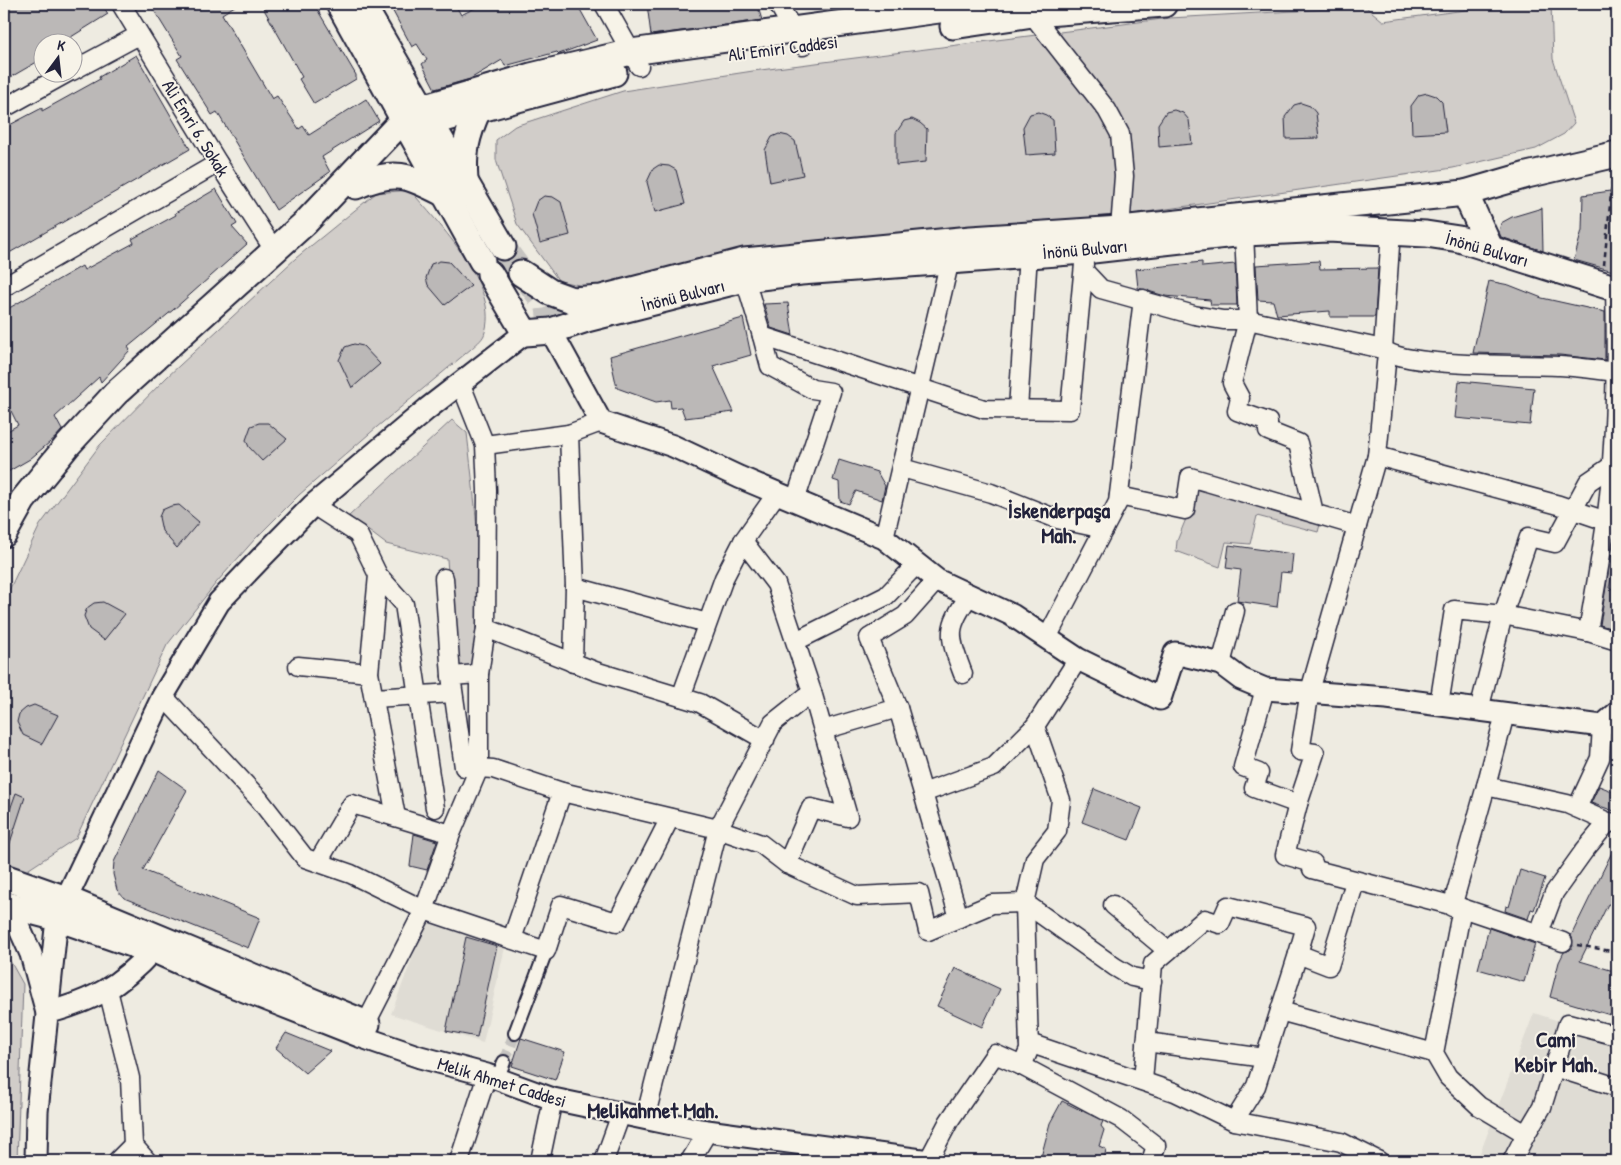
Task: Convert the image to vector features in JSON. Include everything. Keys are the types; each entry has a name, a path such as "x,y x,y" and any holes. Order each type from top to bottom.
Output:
{"main road":[{"path":"339,4 416,121 455,189 486,268 525,333"},
{"path":"362,4 416,121"},
{"path":"797,39 983,4"},
{"name":"Ali Emiri Caddesi","path":"416,121 478,110 635,59 1028,9 1164,4"},
{"path":"4,534 23,500 66,446 116,393 305,224 416,121 531,76 635,59"},
{"path":"455,189 467,135 478,110"},
{"path":"305,224 325,215 356,186 416,121"},
{"path":"521,273 550,292 572,300 591,299 744,261 962,240 1120,229 1465,194 1526,175 1616,154"},
{"path":"356,186 379,176 396,174 455,189 502,247"},
{"path":"1465,194 1491,250"},
{"name":"İnönü Bulvarı","path":"525,333 551,331 587,319 745,279 801,272 1028,254 1084,261 1244,233 1328,229 1391,231 1459,239 1612,287"},
{"path":"4,877 61,908 152,951"},
{"path":"6,905 61,908 363,1030"}],"street":[{"name":"Ali Emri 6. Sokak","path":"121,4 218,163 274,250"},
{"path":"604,4 635,59"},
{"path":"778,4 797,39"},
{"path":"1028,9 1107,110 1120,134 1124,176 1120,229"},
{"path":"82,66 139,35"},
{"path":"4,108 52,82"},
{"path":"4,287 218,163"},
{"path":"1391,231 1377,456 1310,691 1300,751 1315,753 1298,804 1285,855 1313,863 1312,869 1457,908 1563,942"},
{"path":"1244,233 1248,320 1232,383 1240,398 1238,411 1268,422 1268,431 1298,443 1314,513"},
{"path":"1018,409 1028,254"},
{"path":"884,538 922,387 950,260"},
{"path":"1084,261 1101,289 1144,299 1194,314 1223,320 1248,320 1385,351 1400,357 1499,367 1560,366 1617,372"},
{"path":"762,336 922,387 984,409 1070,410 1084,261"},
{"path":"681,697 724,578 743,541 786,497 831,392 812,389 770,366 745,279"},
{"path":"1588,632 1614,469 1617,372 1612,287"},
{"path":"1047,638 1118,502 1144,299"},
{"path":"551,331 601,422"},
{"path":"36,1161 36,1112 61,908 163,696 219,602 313,505 460,382 525,333"},
{"path":"363,1030 424,910 479,768 479,674 486,628 487,490 485,445 460,382"},
{"path":"485,445 569,434 601,422 673,446 786,497 884,538 937,580 1012,615 1078,659 1160,699 1175,653 1221,664 1241,679 1265,689 1387,698 1506,714 1610,719 1600,758 1577,808"},
{"path":"569,434 575,587 573,663"},
{"path":"1377,456 1573,510 1606,521"},
{"path":"902,468 991,493 1057,519 1104,529"},
{"path":"1479,710 1502,615 1529,537 1555,543 1588,482 1614,469"},
{"path":"1119,496 1184,510 1190,477 1357,526"},
{"path":"313,505 358,534 378,575 404,604 435,808"},
{"path":"743,541 776,584 812,692 848,817 811,808 788,864"},
{"path":"796,641 886,596 917,564"},
{"path":"378,575 369,673 396,817"},
{"path":"444,578 452,685 464,768 493,769 562,792 718,829 761,844 788,864 857,896 919,893 928,931 992,904 1024,903 1132,978 1152,981"},
{"path":"937,580 905,616 869,638 898,708 960,918"},
{"path":"575,587 708,623"},
{"path":"963,674 954,650 951,625 956,614 970,595"},
{"path":"1439,705 1454,610 1502,615 1588,632 1617,641"},
{"path":"1221,664 1235,611"},
{"path":"486,628 573,663 700,703 765,740"},
{"path":"923,793 994,767 1035,726 1078,659"},
{"path":"298,666 369,673"},
{"path":"374,698 417,694 452,685 479,674"},
{"path":"1265,689 1243,767 1258,773 1254,788 1298,804"},
{"path":"645,1119 718,829 773,723 812,692"},
{"path":"163,696 259,799 305,858 351,874 424,910 546,951"},
{"path":"823,730 898,708"},
{"path":"1506,714 1486,786 1457,908 1434,1053 1448,1078 1479,1106 1526,1134"},
{"path":"1022,1066 1029,1050 1024,903 1036,859 1056,831 1061,800 1035,726"},
{"path":"1486,786 1567,804 1613,823 1584,850 1554,893 1539,933"},
{"path":"512,939 562,792"},
{"path":"318,862 352,804 452,834"},
{"path":"515,1033 561,905 617,922 670,818"},
{"path":"1298,954 1329,966 1356,882"},
{"path":"6,905 31,954 47,1013"},
{"path":"1113,905 1168,951"},
{"path":"1143,1081 1153,964 1205,919 1220,924 1228,906 1306,926 1256,1086 1234,1121"},
{"path":"47,1013 73,1006 108,990 130,974 152,951"},
{"name":"Melik Ahmet Caddesi","path":"152,951 219,981 363,1030 420,1057 496,1072 553,1100 708,1131 871,1158 928,1161"},
{"path":"108,990 130,1078 134,1145 147,1161"},
{"path":"1280,1011 1434,1053"},
{"path":"1512,1161 1542,1107 1568,1023 1617,1036"},
{"path":"1029,1042 1174,1092 1234,1121 1341,1142 1379,1161"},
{"path":"1146,1042 1265,1058"},
{"path":"928,1161 949,1121 995,1054 1022,1066 1121,1118 1156,1146 1151,1161"},
{"path":"1554,1067 1617,1087"},
{"path":"459,1161 496,1072"},
{"path":"540,1161 553,1100"},
{"path":"604,1161 621,1114"},
{"path":"690,1161 708,1131"},
{"path":"117,1161 134,1145"}],"path":[{"path":"1612,287 1616,154"},
{"path":"1591,947 1617,952"}],"shaded area":[{"path":"1511,4 1551,4 1553,59 1574,123 1564,134 1536,149 1453,168 1139,213 763,248 589,287 559,281 517,224 496,160 496,140 515,126 623,91 753,71 1170,18 1366,7 1383,21"},
{"path":"410,190 450,238 476,277 484,297 487,317 483,337 299,495 255,539 216,583 167,645 76,838 26,871 18,895 4,891 4,601 40,525 100,445 167,377 296,258 376,193"},
{"path":"452,420 467,433 476,522 479,610 474,669 455,669 447,559 386,544 349,516"},
{"path":"1205,488 1321,521 1318,532 1257,516 1250,544 1226,542 1220,567 1176,551 1177,541 1198,489"},
{"path":"428,917 506,943 483,1043 391,1014"},
{"path":"4,950 23,984 17,1161 4,1161"},
{"path":"1534,1013 1617,1040 1617,1161 1477,1161"}],"building":[{"path":"4,4 102,4 108,14 79,32 32,32 32,65 4,81"},
{"path":"150,4 238,4 222,14 272,99 277,96 299,129 303,126 309,135 366,99 379,121 322,157 330,172 276,210 217,112 212,115 177,59 182,56"},
{"path":"261,4 314,4 356,75 356,79 314,104 299,79 302,77"},
{"path":"389,4 455,4 461,15 483,4 577,4 597,40 559,54 557,52 505,66 502,60 470,79 435,89 422,64 427,60 417,44 412,47"},
{"path":"647,4 757,4 762,20 651,35"},
{"path":"136,55 190,149 4,256 4,128 42,108 42,111 100,79 99,77"},
{"path":"1427,93 1436,96 1442,102 1446,132 1412,134 1411,106 1419,95"},
{"path":"1301,103 1310,106 1316,113 1319,138 1286,139 1285,117 1294,105"},
{"path":"1174,110 1183,113 1189,120 1192,144 1159,147 1158,124 1166,112"},
{"path":"1038,112 1053,120 1055,153 1026,155 1023,127 1030,114"},
{"path":"912,119 927,129 926,162 896,165 896,133 904,121"},
{"path":"779,134 788,136 795,141 803,175 770,182 765,150 772,137"},
{"path":"659,165 669,166 676,170 685,204 655,212 647,182 653,169"},
{"path":"216,189 237,224 232,227 247,244 128,347 130,350 101,382 99,377 55,417 62,430 56,437 30,459 4,474 4,433 18,425 4,397 4,311 82,266 84,270 134,243 132,239 176,215 175,213"},
{"path":"1617,190 1617,272 1574,260 1582,230 1583,195"},
{"path":"544,196 553,197 561,202 570,235 540,243 532,214 537,201"},
{"path":"1542,208 1543,251 1501,237 1499,232 1501,223 1512,217"},
{"path":"440,261 449,262 471,286 445,305 428,285 426,278 431,264"},
{"path":"1319,261 1320,269 1378,268 1375,317 1330,317 1330,311 1277,315 1273,301 1258,300 1256,265"},
{"path":"1202,262 1202,267 1235,264 1237,305 1211,305 1210,300 1165,296 1138,288 1136,269"},
{"path":"1489,281 1509,285 1542,298 1605,312 1605,360 1560,355 1473,353"},
{"path":"788,303 793,335 771,328 764,304"},
{"path":"743,318 751,355 713,366 734,412 685,418 681,407 671,408 670,400 656,402 617,388 610,356"},
{"path":"354,344 363,346 380,364 352,388 339,360 345,347"},
{"path":"1459,381 1534,388 1530,425 1455,418"},
{"path":"259,423 268,423 287,439 262,461 249,447 246,440 251,426"},
{"path":"839,460 877,472 885,486 882,500 856,491 849,504 840,501 839,482 833,480"},
{"path":"179,505 199,522 177,548 162,531 159,517 162,510"},
{"path":"1617,517 1617,562 1615,561 1609,588 1617,590 1615,612 1617,613 1617,630 1600,625"},
{"path":"1229,545 1293,554 1291,573 1281,572 1277,607 1237,601 1241,570 1226,568"},
{"path":"103,602 125,614 104,640 89,629 84,616 87,608 94,603"},
{"path":"34,705 58,715 42,744 23,735 17,722 19,714 26,708"},
{"path":"159,770 187,790 143,870 260,918 248,948 124,898 117,890 113,874 114,862"},
{"path":"1599,786 1617,793 1617,812 1591,803"},
{"path":"1094,789 1142,808 1129,840 1082,822"},
{"path":"16,793 25,797 6,855 4,855 4,817 7,818"},
{"path":"414,834 437,841 427,870 410,866"},
{"path":"1617,842 1617,906 1608,904 1580,961 1617,972 1617,1017 1550,997 1559,962 1564,952 1570,950 1573,946 1571,936"},
{"path":"1520,870 1545,878 1534,910 1531,909 1528,919 1505,911 1506,906 1509,907"},
{"path":"1489,928 1535,944 1524,982 1478,969"},
{"path":"466,937 497,946 477,1037 446,1031"},
{"path":"955,968 1000,989 982,1027 937,1006"},
{"path":"286,1033 330,1051 305,1073 276,1048"},
{"path":"521,1038 565,1052 555,1080 512,1066"},
{"path":"1062,1101 1103,1121 1101,1126 1104,1130 1099,1146 1106,1149 1104,1161 1040,1161 1050,1123"}],"tunnel":[{"path":"503,247 548,308 551,331"},
{"path":"504,1062 515,1033"}],"district":[{"name":"İskenderpaşa Mah.","path":"1059,522"},
{"name":"Cami Kebir Mah.","path":"1556,1052"},
{"name":"Melikahmet Mah.","path":"653,1110"}]}
